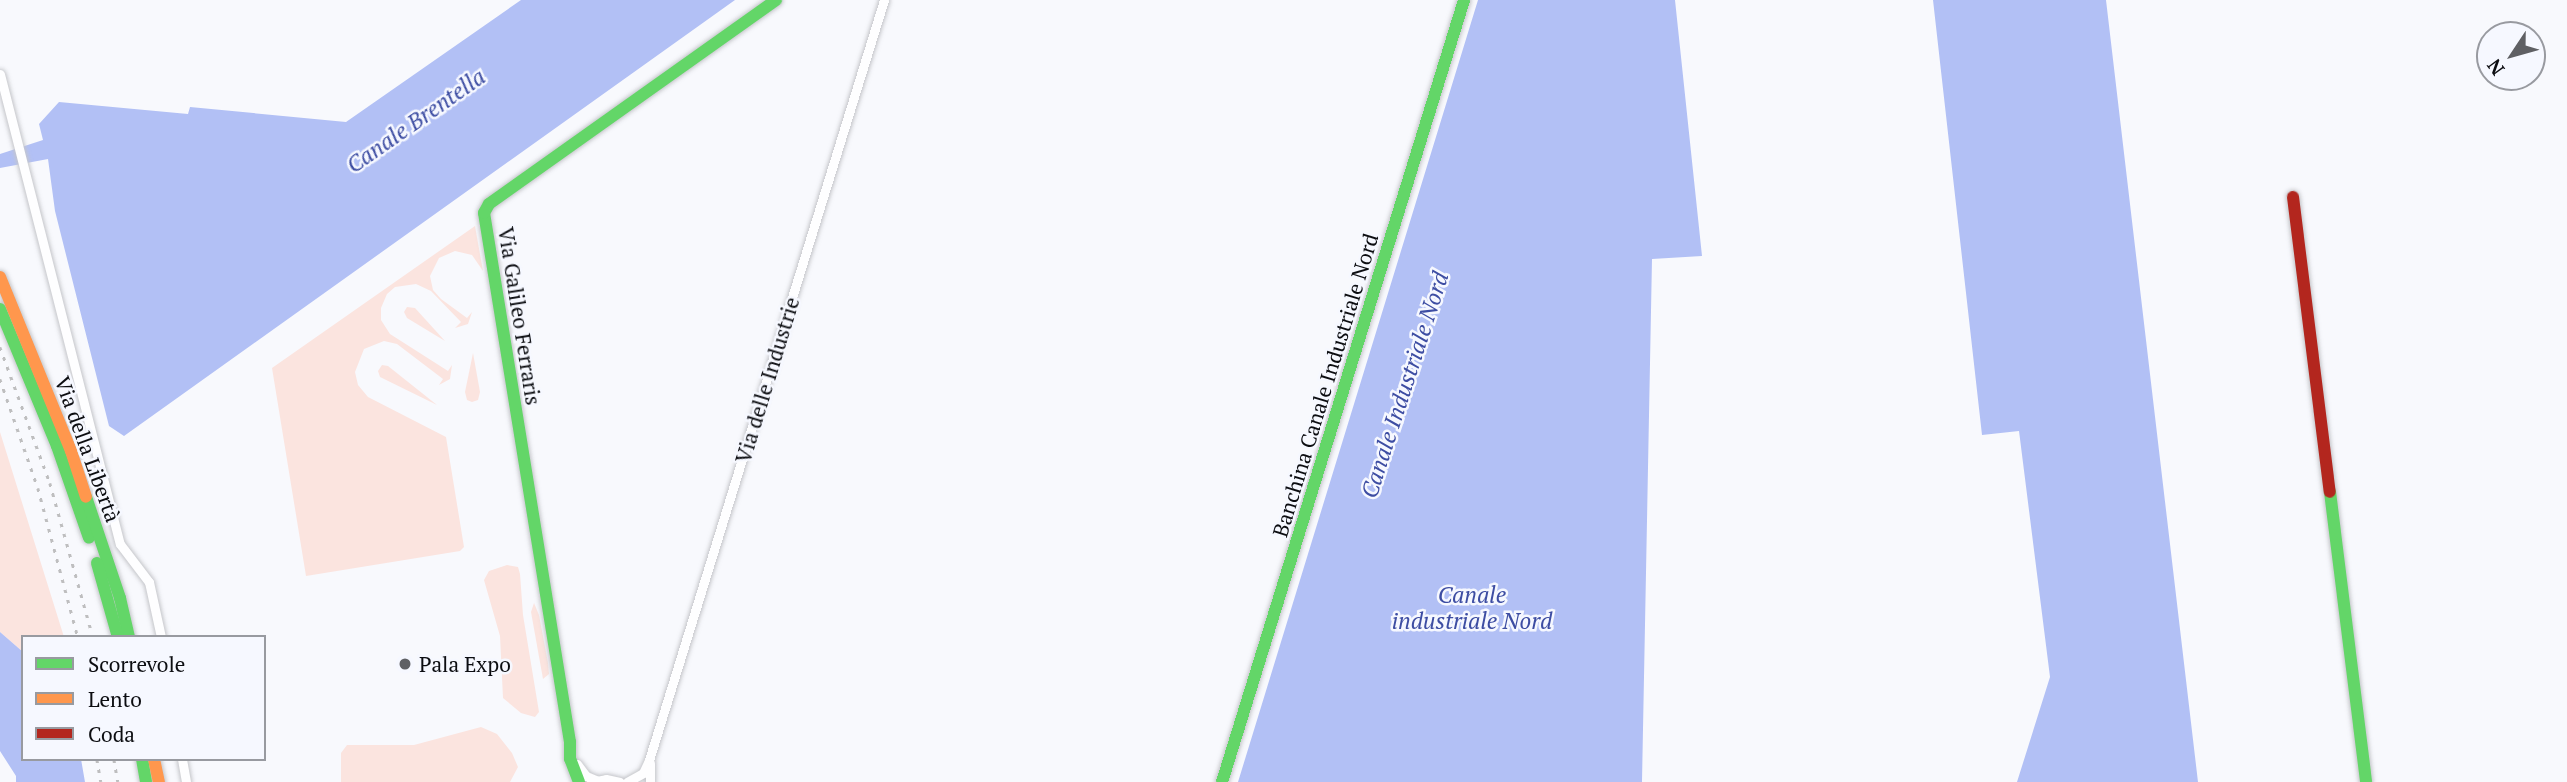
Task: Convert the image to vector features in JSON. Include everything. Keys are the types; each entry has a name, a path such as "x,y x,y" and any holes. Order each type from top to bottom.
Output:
{"main road":[{"name":"Via Galileo Ferraris","path":"579,782 570,759 570,742 485,208 776,0"},
{"name":"Banchina Canale Industriale Nord","path":"1222,782 1464,0"},
{"path":"2293,197 2366,782"},
{"name":"Via della Libertà","path":"0,277 71,451 120,598 129,635"},
{"name":"Via della Libertà","path":"0,309 57,446 117,635"},
{"path":"142,761 146,782"},
{"path":"154,761 159,782"}],"street":[{"name":"Via delle Industrie","path":"627,782 643,773 649,760 884,0"},
{"path":"0,74 120,544 149,582 161,635"},
{"name":"Via Galileo Ferraris","path":"570,742 578,767 593,781"},
{"name":"Via delle Industrie","path":"649,760 650,782"},
{"path":"182,761 186,782"},
{"path":"593,781 620,782"}],"shaded area":[{"path":"475,226 483,271 472,255 455,251 439,258 430,276 433,290 441,299 467,318 472,312 468,324 455,328 461,322 431,291 416,284 395,287 387,294 381,308 381,320 390,334 448,371 452,365 450,379 439,385 443,379 397,344 384,341 364,349 355,372 358,385 368,397 446,437 464,547 460,551 306,576 272,368"},
{"path":"407,307 415,308 445,341 407,318 404,312"},
{"path":"473,353 480,392 478,400 472,402 467,400 465,392"},
{"path":"382,365 388,366 437,405 380,377 378,371"},
{"path":"0,432 63,635 21,635 21,650 0,632"},
{"path":"507,565 518,567 520,574 523,615 539,712 535,717 521,713 503,698 500,636 484,580 489,571"},
{"path":"534,603 539,615 548,663 549,674 543,679 531,612"},
{"path":"481,727 497,734 512,753 518,767 510,782 341,782 341,753 347,745 414,745"}],"water":[{"name":"Canale Brentella","path":"521,0 735,0 124,436 109,426 55,211 48,159 0,168 0,154 43,140 39,124 59,102 188,114 190,107 346,122"},
{"name":"Canale industriale Nord","path":"1478,0 1675,0 1702,256 1652,259 1642,782 1238,782"},
{"path":"1933,0 2106,0 2198,782 2017,782 2050,677 2019,431 1982,435"},
{"path":"0,632 21,650 21,761 81,761 85,782 16,782 16,776 0,751"}],"railway":[{"path":"0,347 50,483 92,635"},
{"path":"0,379 38,488 77,635"},
{"path":"97,761 101,782"},
{"path":"114,761 118,782"}],"traffic: fast":[{"path":"579,782 570,759 570,742 484,213 489,204 776,0"},
{"path":"1222,782 1464,0"},
{"path":"0,309 57,446 89,538"},
{"path":"2330,492 2366,782"},
{"path":"86,497 120,598 129,635"},
{"path":"97,563 117,635"},
{"path":"142,761 146,782"}],"traffic: slow":[{"path":"0,277 71,451 86,497"},
{"path":"154,761 159,782"}],"traffic: jam":[{"path":"2293,197 2330,492"}],"place":[{"name":"Pala Expo","path":"405,664"}],"water label":[{"name":"Canale Industriale Nord","path":"1405,385"}]}
